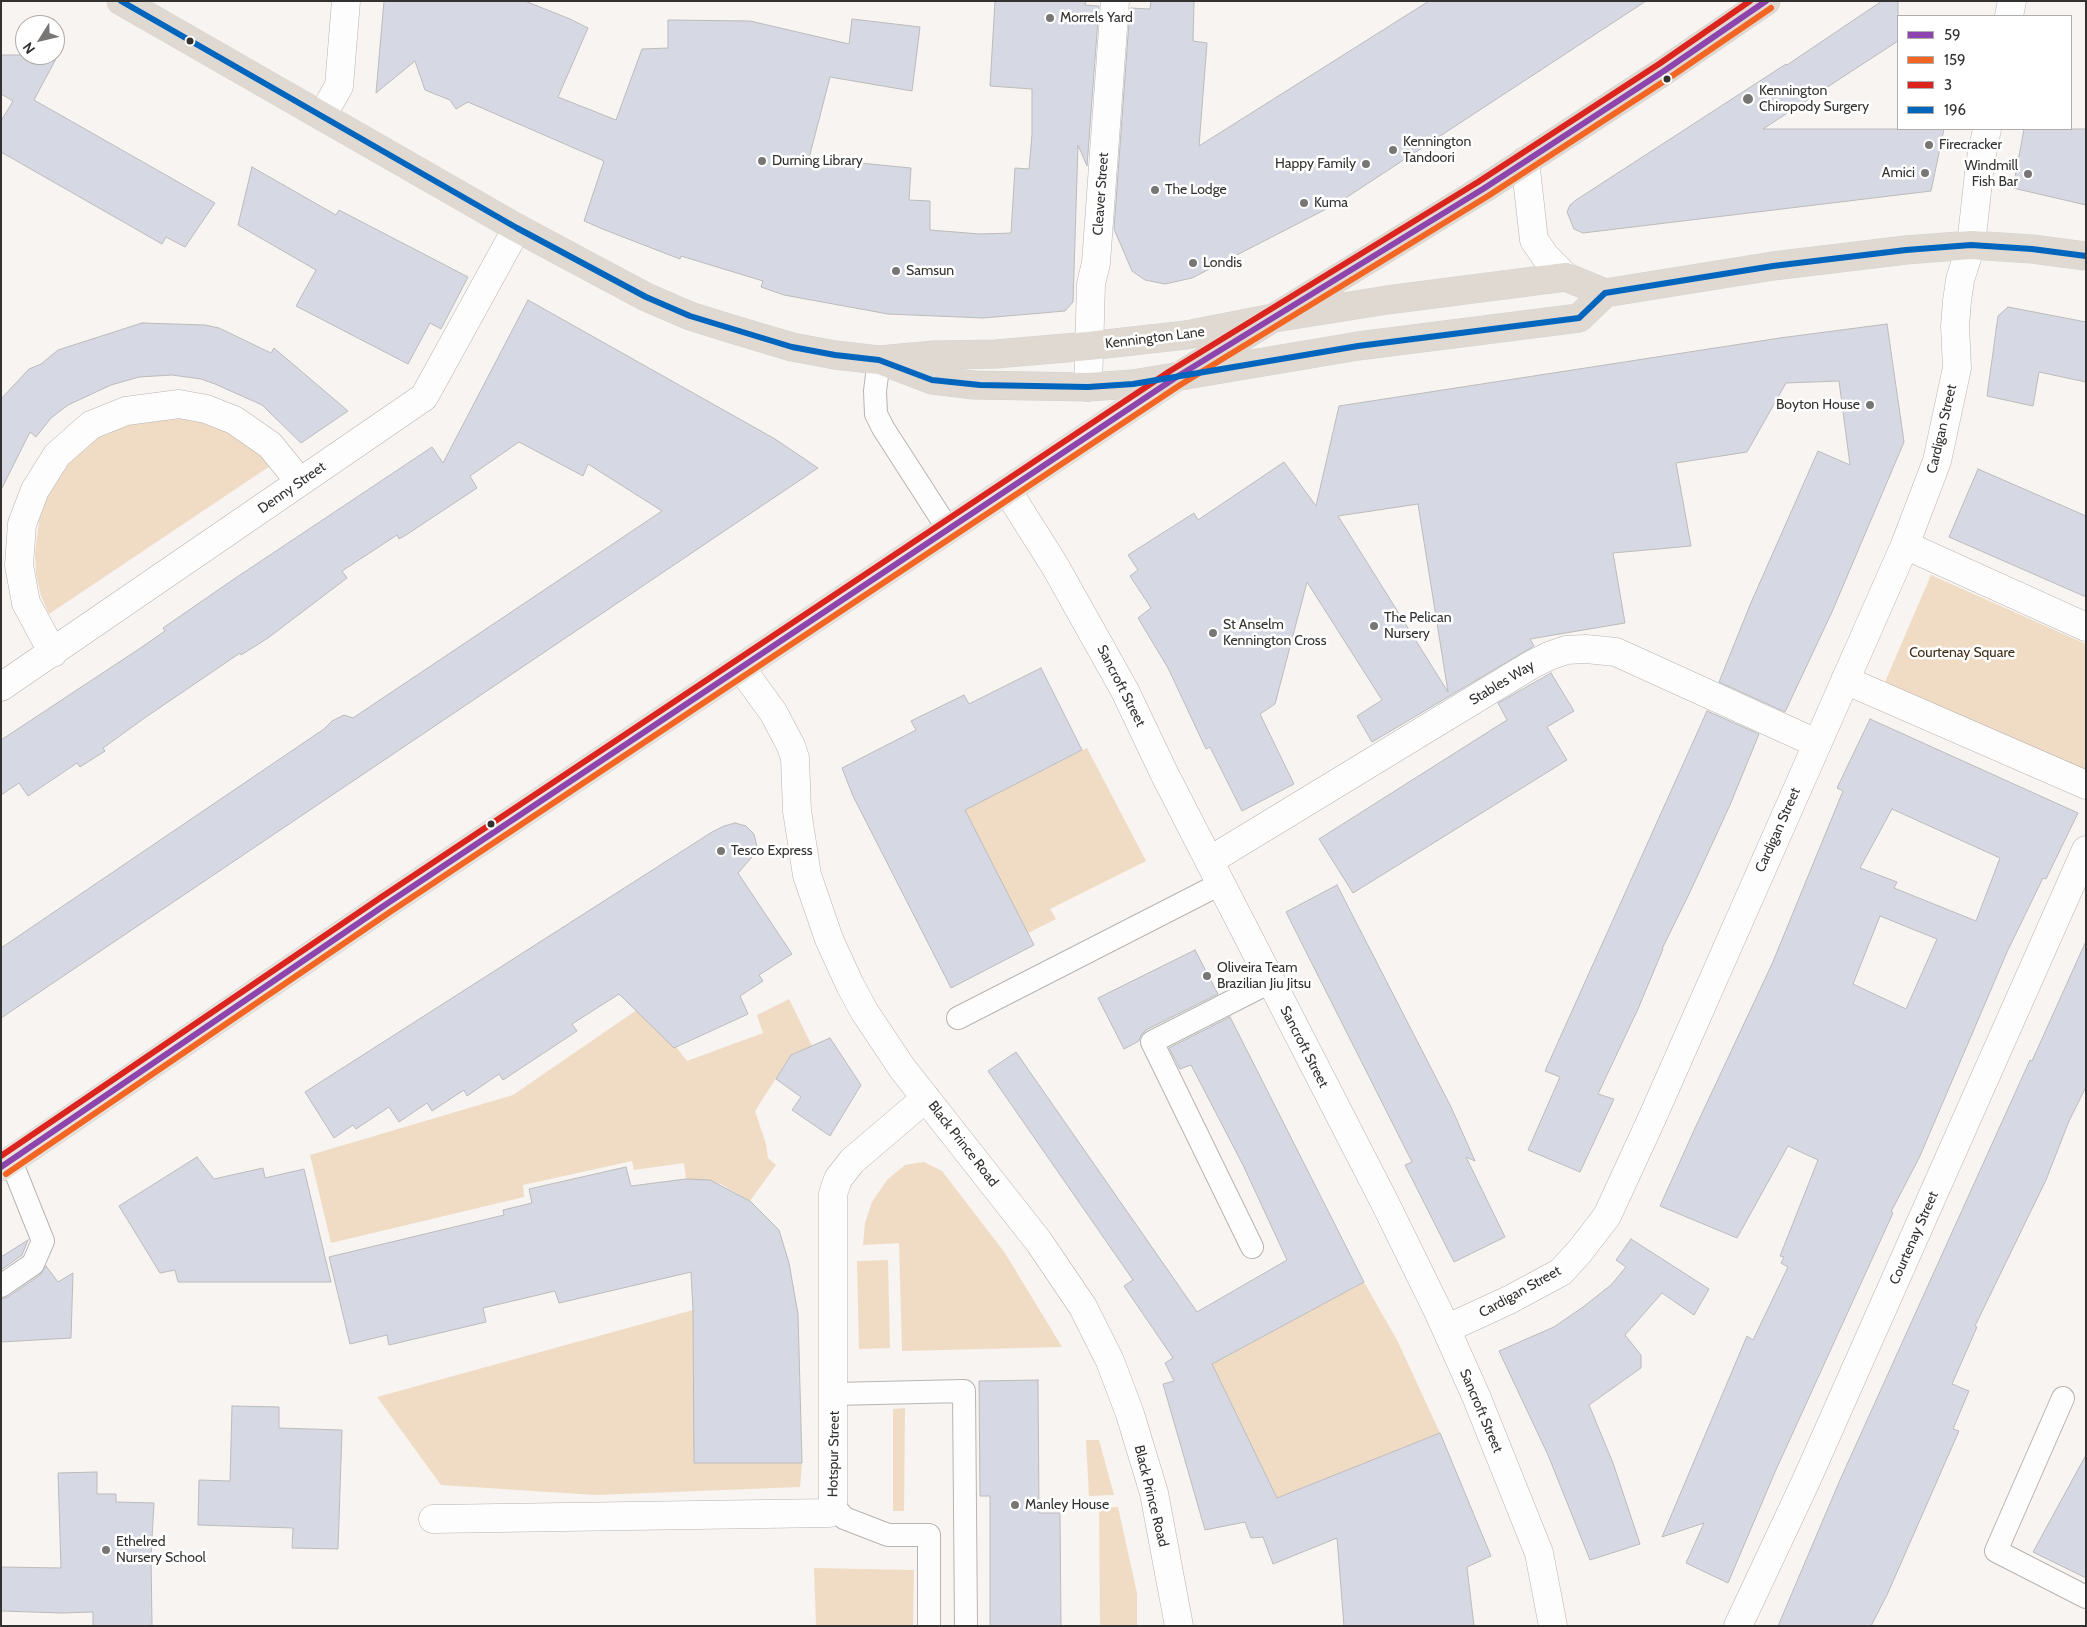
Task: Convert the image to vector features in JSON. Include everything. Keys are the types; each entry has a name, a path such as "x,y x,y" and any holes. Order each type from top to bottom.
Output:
{"highway":[{"name":"Kennington Lane","path":"121,1 517,228 646,297 690,316 792,347 878,360 934,355 996,354 1186,336 1268,319 1387,300 1566,277 1605,293 1579,318 1358,346 1133,384 1088,387 980,385 932,380 878,360"},
{"path":"1175,378 1525,161 1664,71 1766,1"},
{"path":"1605,293 1773,266 1906,250 1971,245 2041,250 2086,256"}],"main road":[{"path":"6,1164 385,906 1175,378"}],"street":[{"path":"322,116 338,86 346,1"},
{"name":"Cleaver Street","path":"1088,387 1090,284 1096,263 1115,1"},
{"path":"2009,15 2012,1"},
{"name":"Cardigan Street","path":"1446,1329 1509,1300 1561,1272 1607,1216 1905,545 1939,453 1957,368 1955,326 1960,280 1971,245 1980,164 1987,130"},
{"path":"1525,161 1534,240 1545,256 1566,277"},
{"name":"Denny Street","path":"1,687 424,397 517,228"},
{"path":"53,653 26,602 18,565 22,524 35,490 57,455 91,425 126,411 179,404 206,409 234,420 270,445 300,482"},
{"name":"Sancroft Street","path":"1007,490 1059,574 1125,691 1270,982 1385,1203 1446,1329 1476,1396 1538,1553 1553,1626"},
{"path":"1905,545 2086,627"},
{"name":"Stables Way","path":"1215,873 1531,665 1566,650 1586,649 1616,652 1816,743"},
{"name":"Black Prince Road","path":"741,668 773,712 787,736 795,758 797,811 804,860 829,940 850,985 864,1011 902,1068 1038,1242 1084,1307 1110,1361 1130,1414 1154,1493 1180,1626"},
{"path":"1846,680 2086,785"},
{"name":"Courtenay Street","path":"1738,1626 1806,1481 2086,850"},
{"name":"Hotspur Street","path":"433,1519 829,1513 833,1504 833,1194 838,1180 852,1161 926,1098"}],"lane":[{"path":"878,360 875,391 876,414 948,529"},
{"path":"958,1018 1215,873"},
{"path":"1252,1247 1152,1042 1270,982"},
{"path":"1,1286 33,1264 44,1241 6,1164"},
{"path":"834,1394 964,1391 966,1626"},
{"path":"2063,1398 1996,1551 2086,1597"},
{"path":"833,1504 844,1518 888,1535 929,1536 929,1626"}],"green space":[{"path":"179,416 195,419 231,431 273,464 49,614 41,596 36,574 35,553 40,513 59,471 95,437 129,422"},
{"name":"Courtenay Square","path":"1931,575 2086,644 2086,771 1885,682"},
{"path":"1087,748 1146,861 1050,909 1056,919 1028,933 965,810"},
{"path":"789,999 812,1046 791,1055 755,1111 766,1144 768,1158 776,1165 750,1201 721,1184 686,1179 684,1163 634,1170 632,1161 523,1185 524,1197 331,1243 310,1155 513,1095 644,1005 687,1061 763,1033 757,1015"},
{"path":"924,1162 942,1171 1005,1253 1062,1347 902,1351 899,1243 863,1245 865,1223 872,1202 887,1180 905,1165"},
{"path":"888,1260 890,1348 859,1349 857,1261"},
{"path":"1364,1282 1398,1342 1440,1433 1277,1498 1212,1364"},
{"path":"693,1310 695,1463 802,1463 800,1487 596,1495 441,1485 377,1397"},
{"path":"905,1408 904,1511 893,1511 893,1409"},
{"path":"1086,1440 1099,1440 1114,1495 1089,1496"},
{"path":"1118,1507 1137,1593 1137,1626 1100,1626 1099,1508"},
{"path":"814,1568 914,1570 913,1626 816,1626"}],"building":[{"path":"384,1 525,1 588,28 558,97 616,120 642,49 668,48 668,20 750,21 849,44 852,19 920,27 912,91 830,77 809,158 911,168 909,200 930,201 930,230 980,234 1011,233 1015,168 1029,169 1032,134 1032,89 990,86 995,1 1086,1 1085,5 1099,6 1087,166 1078,145 1073,302 1065,311 983,318 888,314 784,295 761,287 763,281 681,256 680,259 584,221 604,161 468,102 456,109 450,100 425,90 415,61 376,93"},
{"path":"1151,1 1194,1 1193,41 1207,43 1199,146 1429,1 1646,1 1338,203 1192,278 1165,284 1145,280 1132,271 1114,229 1130,8 1150,9"},
{"path":"1882,1 1898,1 1897,42 1763,129 1944,130 1931,191 1583,233 1574,229 1567,212 1570,205 1576,200 1787,65"},
{"path":"1,55 15,55 15,65 53,65 34,100 215,203 185,247 166,237 162,244 1,152 1,121 13,101 1,94"},
{"path":"2086,129 2086,205 2013,188 2024,130"},
{"path":"252,167 336,215 339,210 468,277 441,329 430,323 408,364 296,306 316,270 238,225"},
{"path":"528,300 775,439 818,468 1,1018 1,948 324,729 332,721 344,715 353,718 662,511 588,464 583,476 519,442 470,476 477,488 406,535 399,539 397,535 342,571 347,578 268,638 241,655 240,653 146,717 103,748 105,751 80,767 77,763 28,796 19,783 1,795 1,740 139,649 165,631 163,628 231,581 432,447 443,463"},
{"path":"2008,307 2086,322 2086,382 2039,372 2033,406 1987,396 1998,316"},
{"path":"142,323 205,325 219,328 271,353 274,348 348,411 301,443 262,405 215,384 201,379 172,375 139,377 111,385 68,405 51,418 36,437 30,432 1,490 1,399 29,369 41,364 58,350"},
{"path":"1887,324 1904,442 1832,612 1785,712 1719,682 1750,605 1818,451 1850,465 1839,381 1786,383 1747,452 1676,463 1691,546 1613,553 1625,623 1530,639 1534,646 1372,742 1357,716 1382,700 1307,582 1275,704 1260,714 1294,784 1242,811 1210,747 1206,749 1168,668 1138,618 1151,608 1130,576 1138,570 1128,555 1194,513 1198,520 1284,462 1316,506 1339,406 1780,338","holes":["1418,504 1448,692 1338,516"]},
{"path":"1978,469 2086,516 2086,597 1949,537"},
{"path":"1041,668 1082,750 965,810 1034,945 951,988 853,796 842,768 916,730 911,721 964,695 969,704"},
{"path":"1551,673 1574,711 1547,727 1567,760 1353,893 1319,839 1507,720 1498,703"},
{"path":"1707,711 1759,734 1730,805 1662,949 1638,1009 1598,1094 1614,1099 1580,1172 1528,1150 1560,1077 1545,1071"},
{"path":"1870,719 2078,813 2046,879 2043,878 2007,952 1920,1156 1891,1212 1893,1213 1775,1472 1728,1583 1686,1563 1704,1523 1662,1537 1747,1336 1753,1340 1788,1267 1781,1263 1784,1257 1780,1256 1818,1160 1788,1146 1737,1238 1660,1206 1772,964 1843,791 1837,788","holes":["1892,809 2000,858 1976,921 1894,888 1897,882 1860,868","1880,916 1937,939 1906,1009 1853,984"]},
{"path":"735,823 746,826 754,834 757,847 752,857 738,873 792,954 759,975 763,981 740,996 748,1014 674,1048 619,994 572,1024 577,1031 503,1080 499,1074 467,1096 464,1090 432,1111 427,1103 399,1122 389,1107 356,1129 353,1125 334,1138 305,1092 712,832"},
{"path":"1337,885 1451,1107 1475,1161 1466,1157 1505,1237 1454,1262 1405,1165 1412,1162 1286,912"},
{"path":"2086,941 2086,1087 2069,1121 2046,1180 1975,1326 1977,1327 1952,1384 1969,1391 1953,1429 1959,1431 1887,1595 1871,1626 1778,1626 1840,1480 2030,1060 2032,1061"},
{"path":"1195,950 1218,994 1146,1030 1141,1035 1139,1041 1124,1049 1098,998"},
{"path":"1230,1017 1364,1282 1212,1364 1277,1498 1440,1433 1491,1556 1467,1567 1474,1626 1344,1626 1337,1538 1273,1564 1263,1537 1251,1538 1245,1522 1205,1530 1163,1384 1174,1381 1165,1363 1173,1358 1124,1286 1133,1280 988,1071 1016,1052 1197,1312 1287,1260 1243,1165 1191,1065 1180,1069 1169,1048"},
{"path":"830,1038 861,1085 830,1136 792,1110 801,1097 776,1079 791,1055"},
{"path":"197,1157 214,1179 263,1168 265,1178 304,1169 331,1282 178,1282 175,1270 160,1273 119,1206"},
{"path":"626,1167 631,1186 686,1179 710,1180 750,1201 779,1230 789,1263 798,1314 802,1463 694,1463 691,1272 559,1303 555,1291 483,1308 486,1322 389,1345 387,1335 350,1344 329,1257 504,1215 503,1210 532,1203 529,1189"},
{"path":"1631,1239 1709,1289 1694,1315 1662,1293 1625,1335 1641,1355 1641,1368 1589,1405 1613,1463 1640,1544 1590,1560 1548,1455 1499,1351 1554,1327 1611,1285 1626,1267 1616,1260"},
{"path":"28,1240 22,1255 1,1270 1,1257"},
{"path":"46,1266 58,1282 73,1273 71,1338 1,1342 1,1299 8,1297 40,1275"},
{"name":"Manley House","path":"1038,1380 1039,1513 1060,1513 1061,1626 990,1626 990,1496 980,1496 979,1381"},
{"path":"232,1406 279,1407 279,1428 342,1430 338,1549 292,1548 293,1528 198,1525 199,1480 230,1481"},
{"path":"2086,1455 2086,1578 2033,1552"},
{"name":"Ethelred Nursery School","path":"97,1472 97,1494 116,1494 116,1502 154,1503 151,1556 152,1626 93,1626 93,1612 1,1611 1,1567 61,1568 58,1473"}],"transit line":[{"name":"196","path":"121,1 517,228 646,297 690,316 792,347 835,355 879,360 932,380 980,385 1088,387 1133,384 1358,346 1579,318 1605,293 1773,266 1906,250 1971,245 2032,249 2086,256"},
{"name":"3","path":"1,1156 380,898 1170,371 1478,182 1659,64 1750,1"},
{"name":"59","path":"1,1167 385,905 1175,378 1483,189 1664,71 1766,1"},
{"name":"159","path":"6,1174 390,912 1180,385 1488,196 1669,78 1771,8"}],"place":[{"name":"Morrels Yard","path":"1050,18"},
{"name":"Kennington Chiropody Surgery","path":"1748,99"},
{"name":"Firecracker","path":"1929,145"},
{"name":"Kennington Tandoori","path":"1393,150"},
{"name":"Durning Library","path":"762,161"},
{"name":"Happy Family","path":"1366,164"},
{"name":"Amici","path":"1925,173"},
{"name":"Windmill Fish Bar","path":"2028,174"},
{"name":"The Lodge","path":"1155,190"},
{"name":"Kuma","path":"1304,203"},
{"name":"Londis","path":"1193,263"},
{"name":"Samsun","path":"896,271"},
{"name":"Boyton House","path":"1870,405"},
{"name":"The Pelican Nursery","path":"1374,626"},
{"name":"St Anselm Kennington Cross","path":"1213,633"},
{"name":"Tesco Express","path":"721,851"},
{"name":"Oliveira Team Brazilian Jiu Jitsu","path":"1207,976"},
{"name":"Manley House","path":"1015,1505"},
{"name":"Ethelred Nursery School","path":"106,1550"}]}
